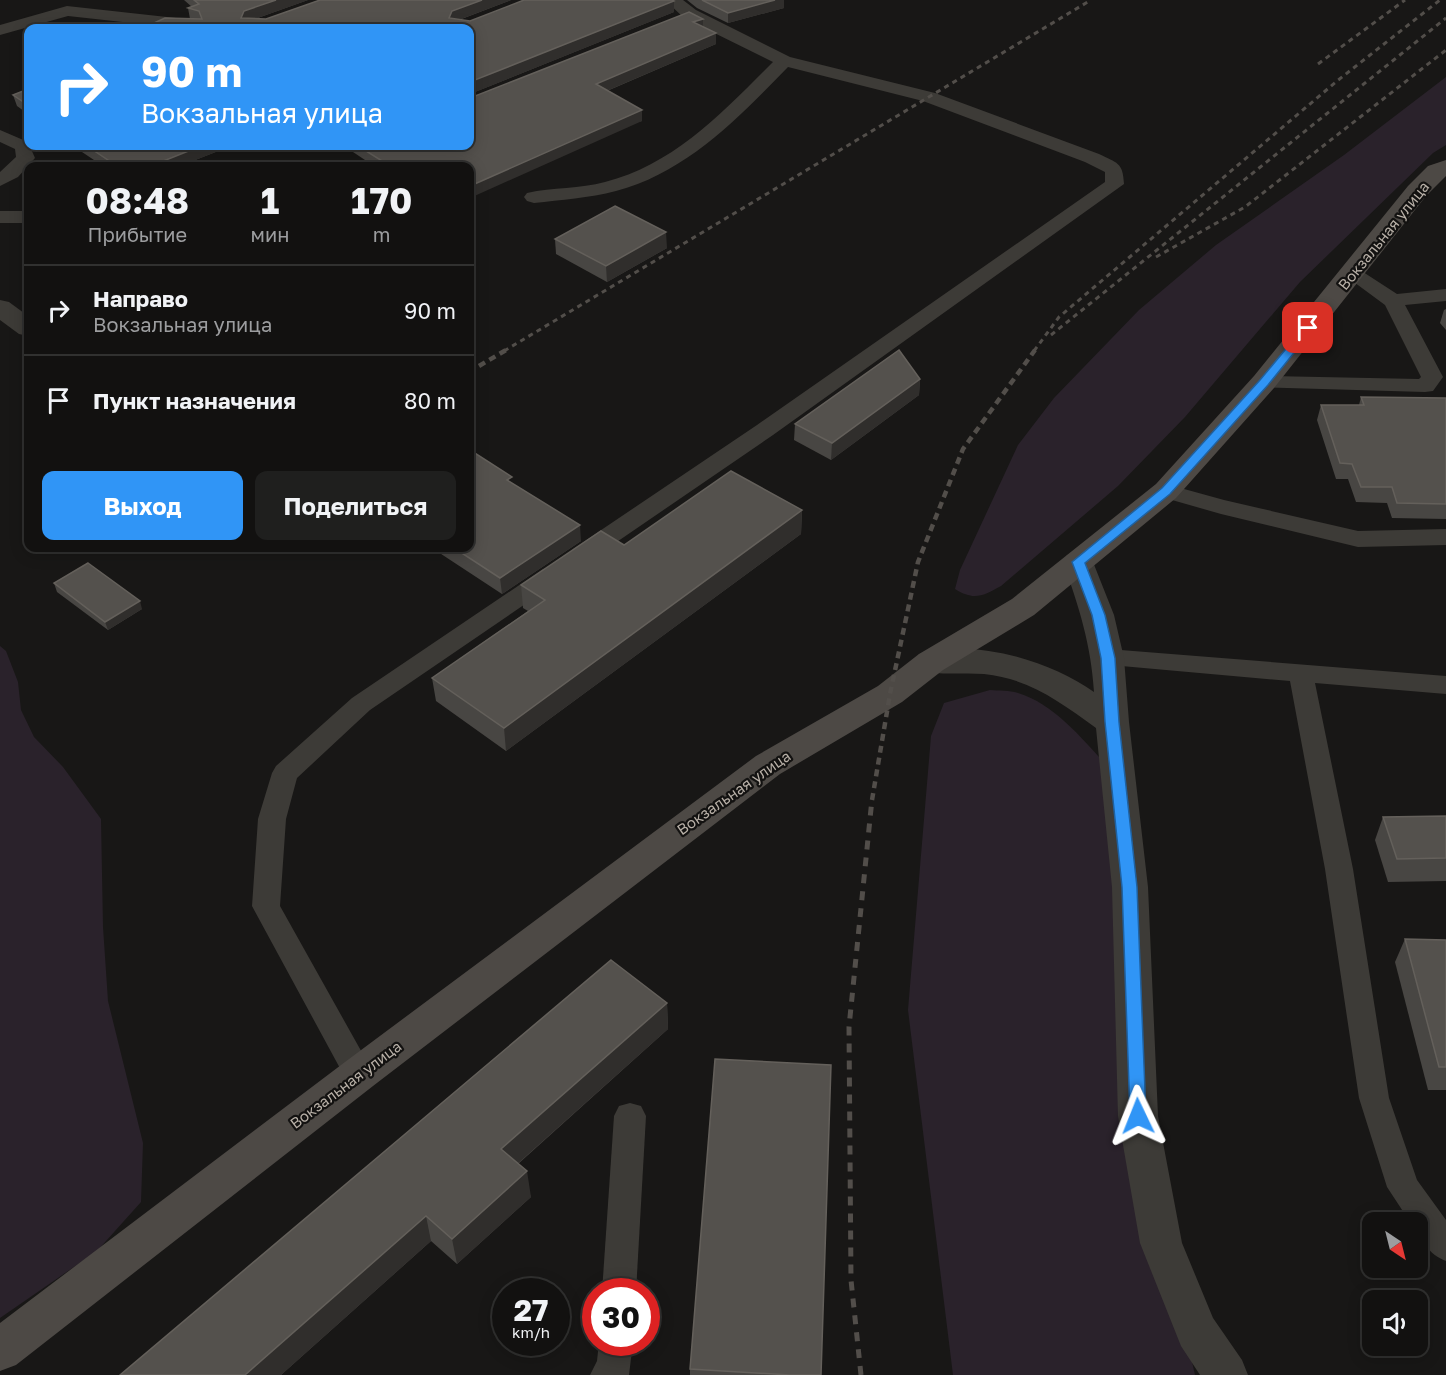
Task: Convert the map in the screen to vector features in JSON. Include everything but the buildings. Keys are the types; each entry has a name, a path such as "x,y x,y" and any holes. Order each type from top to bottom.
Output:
{"main road":[{"name":"Вокзальная улица","path":"0,1350 359,1074 768,765 890,694 931,662 1023,607 1166,491 1264,382 1353,274 1417,191 1437,171 1446,167"}],"street":[{"path":"0,308 24,325"},
{"path":"1078,562 1098,615 1108,658 1112,722 1130,887 1140,1128 1161,1243 1197,1332 1226,1375"},
{"path":"931,662 976,660 1034,672 1064,688 1112,722"}],"lane":[{"path":"0,30 62,5 107,0"},
{"path":"62,5 180,24"},
{"path":"359,1074 266,906 272,819 285,773 361,704 765,430 1115,184 1114,169 1092,158 929,97 784,61 678,12"},
{"path":"534,198 621,184 659,168 720,124 784,61"},
{"path":"0,135 23,146 26,158 0,180"},
{"path":"0,217 24,217"},
{"path":"1264,382 1425,386 1432,377 1393,301 1353,274"},
{"path":"1393,301 1446,295"},
{"path":"1166,491 1221,507 1358,539 1446,537"},
{"path":"1108,658 1446,685"},
{"path":"1300,675 1339,869 1374,1098 1403,1187 1446,1246"},
{"path":"620,1278 630,1116"},
{"path":"608,1375 614,1370 615,1356"}],"shaded area":[{"path":"1446,77 1446,145 1433,153 1300,282 1185,417 1118,486 1001,586 978,596 968,595 955,589 960,570 1018,445 1054,398 1139,310 1216,245 1344,155"},
{"path":"0,646 6,651 18,682 21,710 34,737 63,767 101,819 103,927 108,1001 143,1143 141,1202 97,1251 0,1318"},
{"path":"990,690 1008,691 1032,698 1068,725 1110,769 1135,1107 1195,1375 953,1375 908,1010 931,736 944,703"}],"railway":[{"path":"504,351 1091,0"},
{"path":"1318,64 1405,0"},
{"path":"1034,351 1059,317 1337,81 1440,0"},
{"path":"1051,335 1446,18"},
{"path":"1156,257 1245,207 1446,50"},
{"path":"479,366 506,350"},
{"path":"872,800 890,694 918,562 963,449 1035,350"},
{"path":"861,1375 851,1280 849,1027 872,799"}],"route":[{"path":"1138,1116 1130,887 1112,722 1108,658 1098,615 1078,562 1166,491 1264,382 1308,328"}]}
